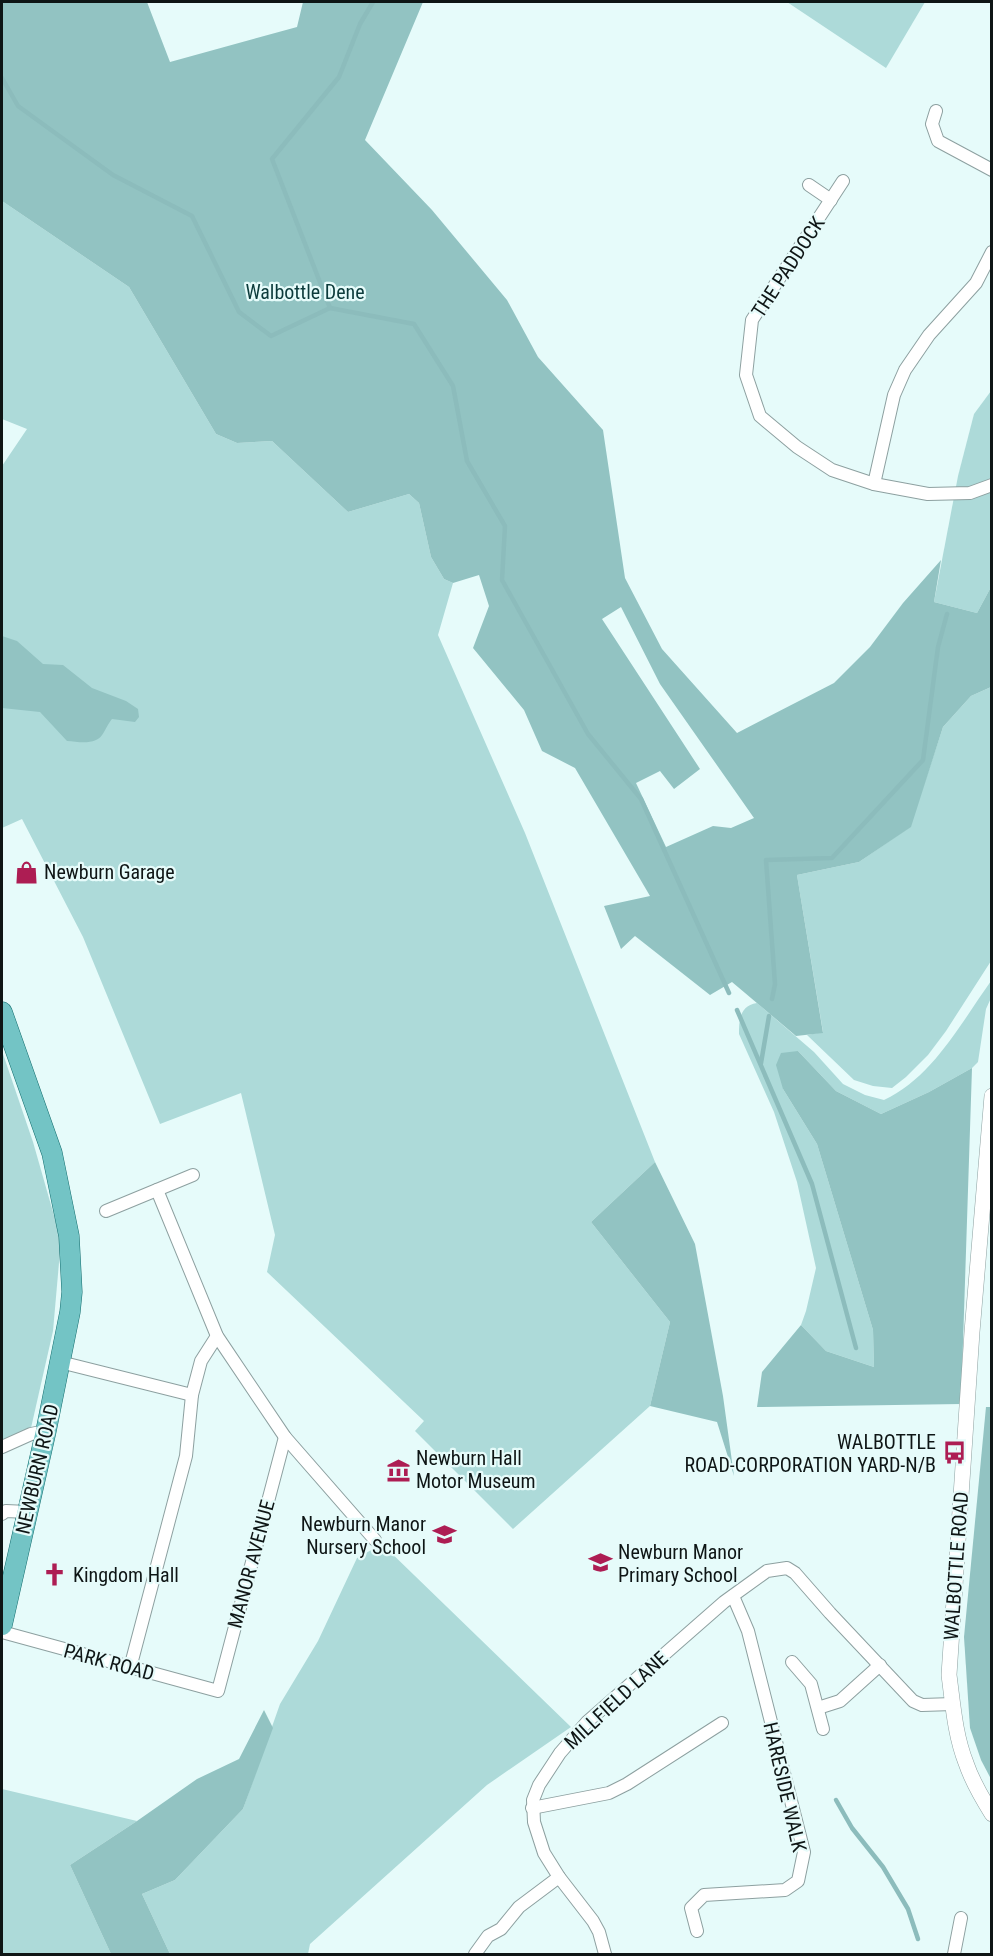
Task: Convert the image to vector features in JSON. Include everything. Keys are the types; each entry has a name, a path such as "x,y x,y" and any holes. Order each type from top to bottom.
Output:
{"main road":[{"name":"NEWBURN ROAD","path":"2,1012 52,1153 69,1236 72,1292 46,1431 2,1625"}],"street":[{"path":"936,111 932,124 938,141 992,170"},
{"name":"THE PADDOCK","path":"843,181 752,320 746,375 760,416 797,447 832,470 874,484 928,494 970,493 992,485"},
{"name":"THE PADDOCK","path":"809,185 831,200"},
{"path":"874,484 894,395 905,370 929,335 976,283 992,252"},
{"name":"WALBOTTLE ROAD","path":"992,1096 972,1332 949,1675 955,1726 966,1765 992,1814"},
{"path":"106,1211 193,1175"},
{"path":"158,1190 217,1336 285,1437 375,1540"},
{"path":"130,1668 186,1456 192,1395 201,1361 217,1336"},
{"path":"60,1362 192,1395"},
{"path":"2,1448 31,1434 46,1431"},
{"name":"MANOR AVENUE","path":"218,1691 285,1437"},
{"path":"2,1514 6,1511 27,1512"},
{"name":"MILLFIELD LANE","path":"532,1808 542,1780 587,1722 733,1596 767,1571 782,1568 795,1573 880,1665"},
{"name":"HARESIDE WALK","path":"697,1931 692,1908 704,1894 785,1890 798,1881 804,1852 748,1632 733,1596"},
{"name":"PARK ROAD","path":"2,1632 218,1691"},
{"path":"792,1662 811,1684 823,1729"},
{"path":"818,1708 840,1701 880,1665 904,1693 922,1706 953,1704"},
{"path":"605,1954 599,1932 593,1921 559,1877 544,1853 532,1808 609,1793 627,1784 722,1723"},
{"path":"475,1954 488,1936 501,1929 519,1906 559,1877"},
{"path":"954,1954 961,1918"}],"shaded area":[{"path":"787,2 925,2 886,68"},
{"path":"2,201 129,287 216,434 237,443 272,441 348,512 409,494 419,503 431,557 444,579 453,583 438,635 525,833 655,1162 591,1222 670,1322 650,1406 513,1529 415,1431 424,1421 267,1272 275,1235 241,1093 160,1124 83,937 22,819 2,828 2,466 27,429 2,419"},
{"path":"991,391 991,587 977,613 934,602 958,476 974,414"},
{"path":"991,687 991,961 946,1031 928,1055 906,1077 892,1088 873,1086 854,1080 807,1035 823,1032 797,875 859,862 910,827 943,727 971,696"},
{"path":"991,981 991,998 986,1009 978,1062 972,1068 929,1092 881,1114 836,1091 798,1051 783,1089 817,1144 873,1330 874,1367 826,1351 801,1325 816,1268 797,1182 774,1112 739,1034 742,1014 747,1007 757,1003 814,1052 843,1084 865,1095 884,1100 917,1078 931,1064"},
{"path":"2,1051 33,1142 61,1240 53,1331 31,1428 2,1442"},
{"path":"382,1544 571,1727 487,1785 310,1944 308,1954 170,1954 142,1894 175,1880 243,1809 280,1704 318,1641 357,1558"},
{"path":"2,1789 137,1821 70,1865 111,1954 2,1954"}],"green space":[{"name":"Walbottle Dene","path":"2,2 147,2 170,62 297,27 303,2 423,2 365,140 432,210 507,300 538,357 603,430 625,578 662,649 737,733 834,683 870,647 903,603 941,560 934,602 977,613 991,587 991,687 971,696 943,727 911,827 859,862 797,875 823,1033 796,1036 732,982 710,995 635,936 621,949 604,906 650,896 575,768 542,751 524,710 473,648 489,606 479,575 453,583 444,579 431,557 419,503 409,494 348,512 272,441 237,443 216,434 129,287 2,201","holes":["621,607 660,684 754,818 731,828 713,826 666,847 636,783 660,771 674,789 700,769 602,619"]},
{"path":"2,636 17,641 43,664 63,665 92,688 126,701 138,709 139,717 135,722 112,719 97,739 77,742 67,741 40,712 2,708"},
{"path":"798,1051 836,1091 881,1114 929,1092 972,1068 961,1404 757,1407 762,1372 801,1325 826,1351 874,1367 873,1330 817,1144 783,1089 776,1065 781,1053"},
{"path":"655,1162 695,1244 723,1396 734,1476 717,1422 650,1406 670,1322 591,1222"},
{"path":"986,1407 992,1407 991,1779 981,1760 970,1728 964,1637"},
{"path":"264,1710 273,1728 243,1809 175,1880 142,1894 170,1954 111,1954 70,1865 197,1779 239,1759"}],"waterway":[{"path":"330,308 272,159 339,77 360,24 373,2"},
{"path":"2,78 18,106 113,175 192,216 239,312 271,336 330,308 414,324 453,386 467,461 505,526 502,580 588,734 641,799 729,993"},
{"path":"772,999 775,984 766,860 832,858 923,760 938,647 947,614"},
{"path":"737,1010 812,1184 856,1348"},
{"path":"761,1063 769,1016"},
{"path":"836,1800 852,1828 883,1867 908,1909 918,1939"}],"place":[{"name":"Newburn Garage","path":"26,872"},
{"name":"WALBOTTLE ROAD-CORPORATION YARD-N/B","path":"954,1453"},
{"name":"Newburn Hall Motor Museum","path":"398,1470"},
{"name":"Newburn Manor Nursery School","path":"444,1535"},
{"name":"Newburn Manor Primary School","path":"600,1563"},
{"name":"Kingdom Hall","path":"55,1575"}]}
